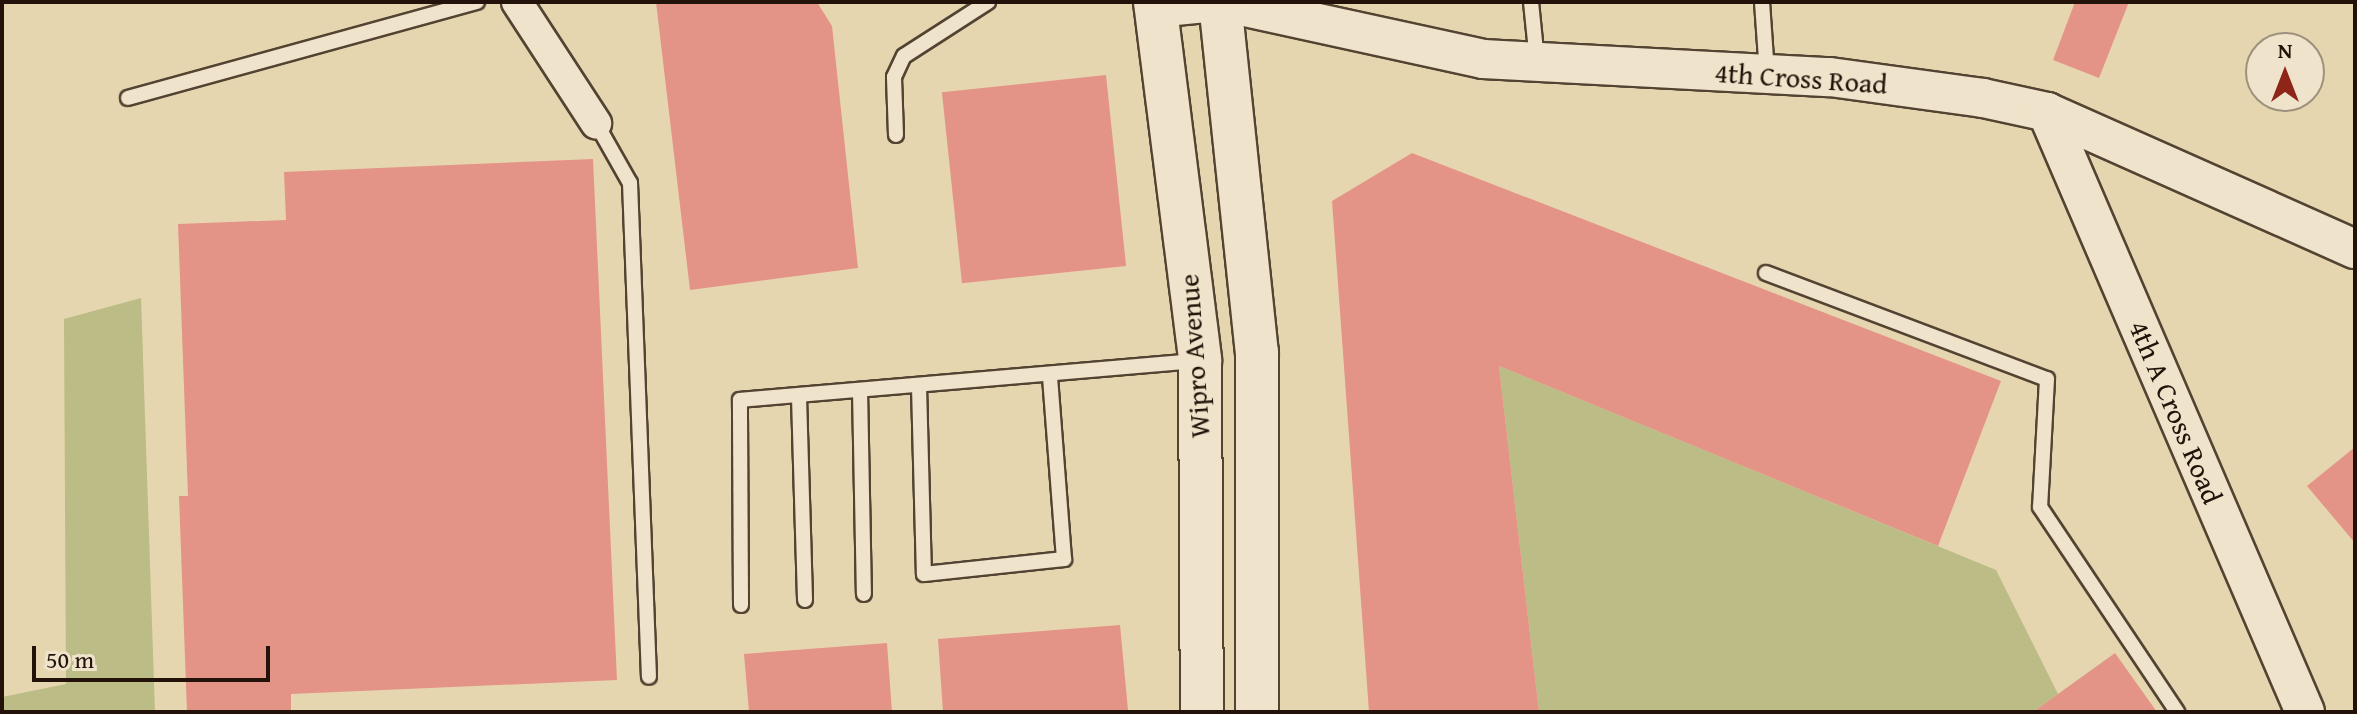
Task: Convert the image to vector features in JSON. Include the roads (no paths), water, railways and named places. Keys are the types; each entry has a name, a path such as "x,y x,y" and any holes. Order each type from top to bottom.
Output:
{"main road":[{"name":"Wipro Avenue","path":"1219,2 1257,352 1257,712"},
{"name":"Wipro Avenue","path":"1155,5 1200,360 1202,712"}],"street":[{"path":"517,2 596,123"},
{"name":"4th Cross Road","path":"1155,5 1219,2 1483,59 1767,74 1918,86 2047,112 2355,249"},
{"name":"4th A Cross Road","path":"2047,112 2305,712"}],"lane":[{"path":"128,98 477,2"},
{"path":"896,135 894,77 904,56 988,2"},
{"path":"1531,2 1537,63"},
{"path":"1762,2 1767,74"},
{"path":"596,123 630,183 649,677"},
{"path":"1766,273 2047,379 2040,507 2177,712"},
{"path":"741,605 740,400 1200,360"},
{"path":"919,386 924,574 1064,559 1050,375"},
{"path":"860,390 864,594"},
{"path":"799,397 805,600"}]}
